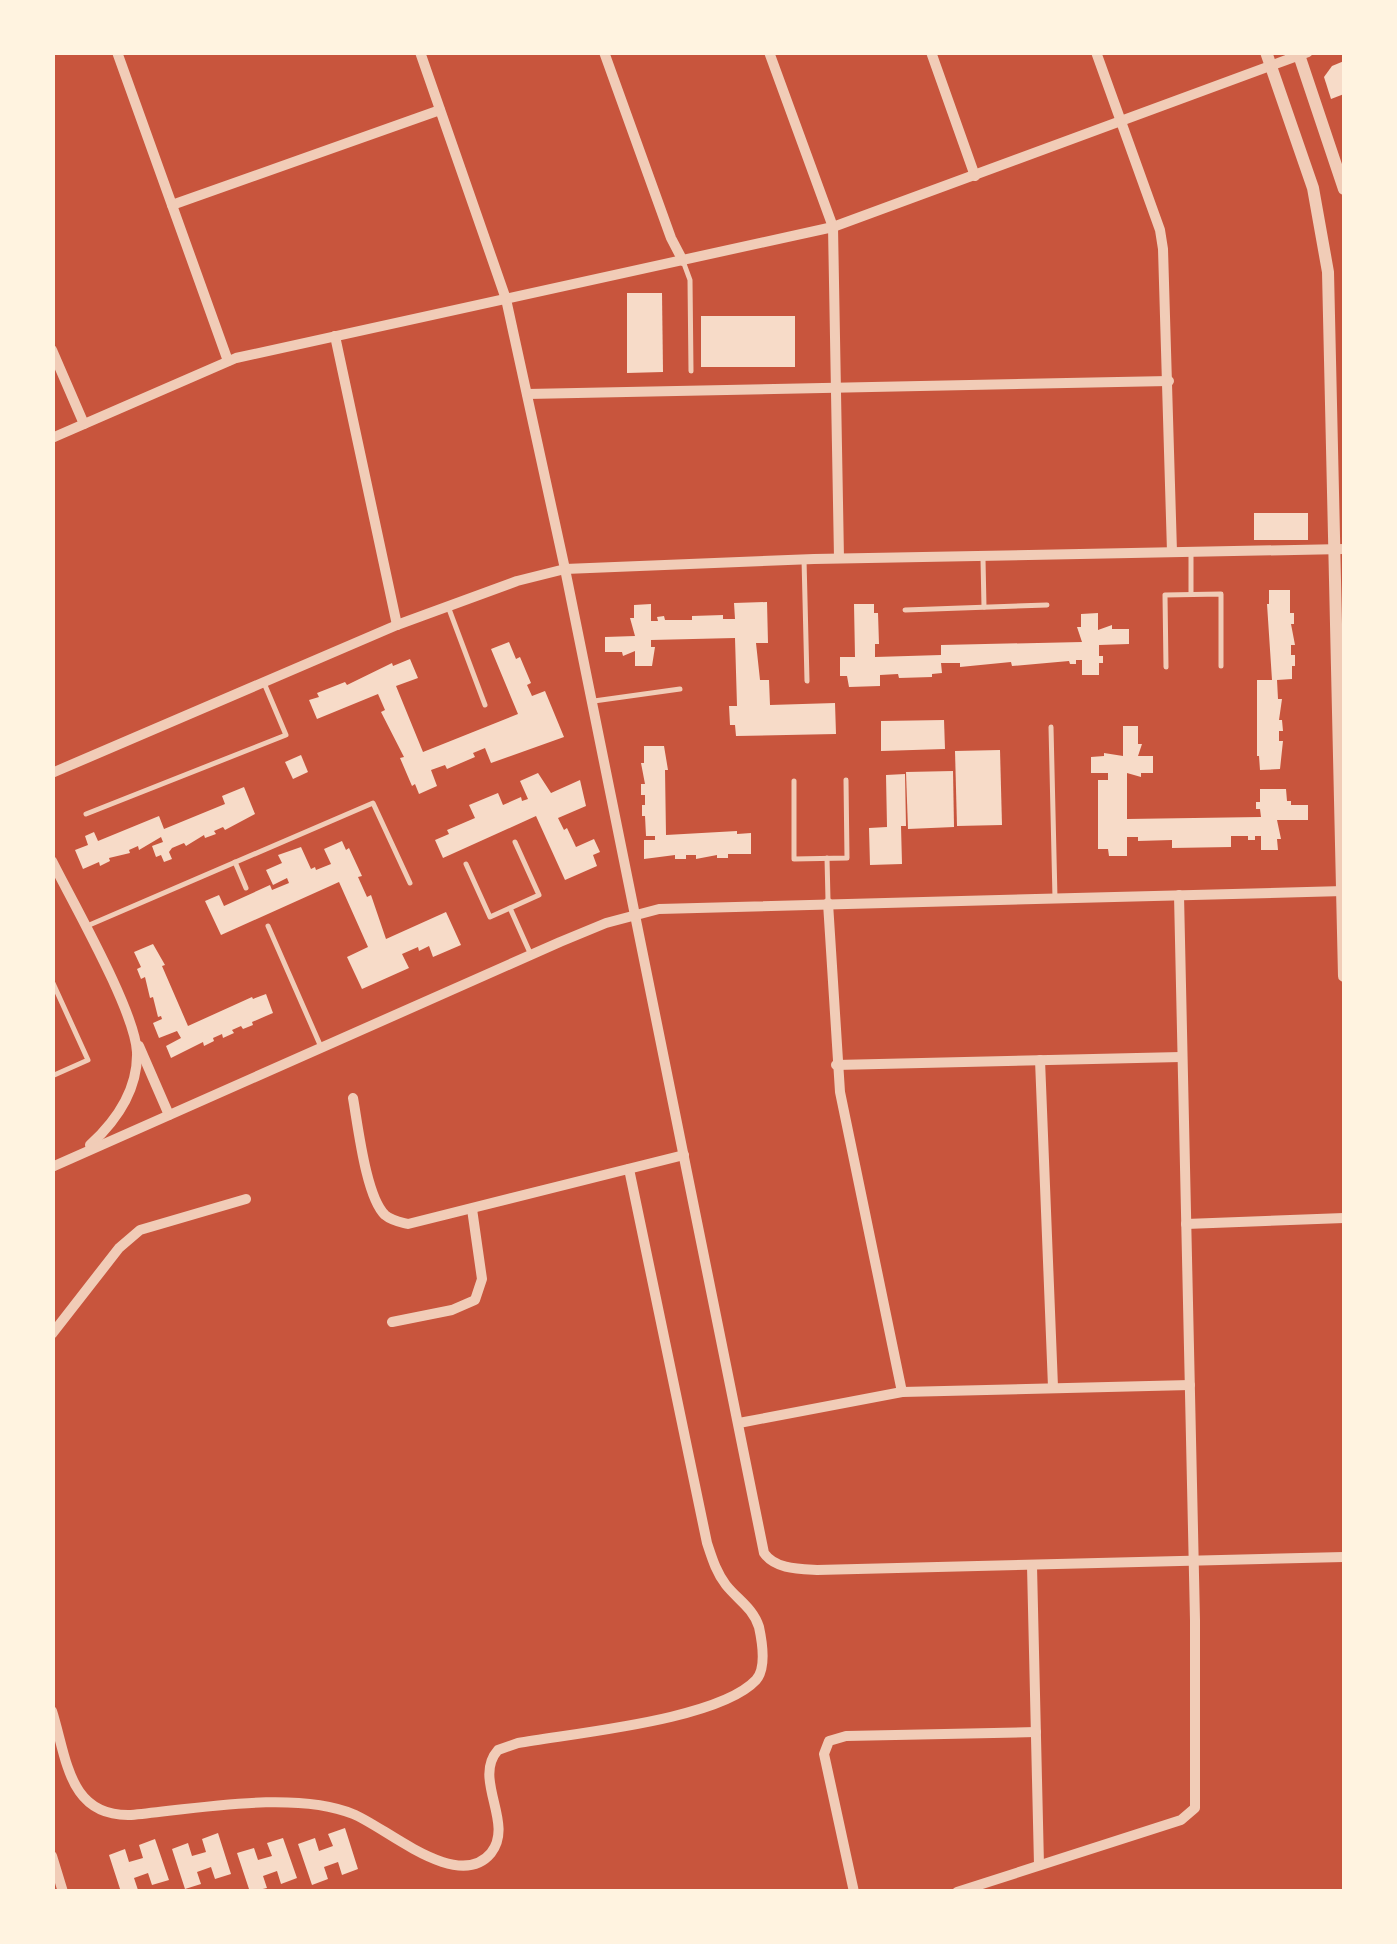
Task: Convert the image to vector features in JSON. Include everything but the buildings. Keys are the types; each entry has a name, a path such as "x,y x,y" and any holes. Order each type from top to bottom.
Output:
{"street":[{"path":"116,52 228,361"},
{"path":"420,52 506,299 565,569 764,1552 770,1561 817,1570 1344,1557"},
{"path":"604,52 671,238 683,261"},
{"path":"769,52 833,228 839,558"},
{"path":"931,52 976,176"},
{"path":"1096,52 1164,248 1172,552"},
{"path":"52,438 228,361 833,228 1121,122 1269,59 1302,54 1344,189"},
{"path":"1269,59 1306,160 1326,251 1340,549 1344,976"},
{"path":"172,205 440,110"},
{"path":"334,336 396,625"},
{"path":"52,350 84,424"},
{"path":"527,394 1168,381"},
{"path":"52,773 396,625 517,580 565,569 839,558 1340,549"},
{"path":"52,861 169,1115"},
{"path":"52,1167 531,955 633,914 684,907 1343,891"},
{"path":"957,1892 1190,1815 1195,1808 1179,895"},
{"path":"828,904 836,1065 846,1133 902,1392"},
{"path":"82,1153 108,1129 125,1101 135,1070 134,1036"},
{"path":"836,1065 1181,1056"},
{"path":"1040,1060 1053,1387"},
{"path":"353,1098 374,1193 382,1212 392,1220 408,1224 684,1155"},
{"path":"52,1711 74,1785 87,1802 107,1813 131,1815 288,1802 322,1804 368,1821 435,1861 462,1866 480,1862 495,1846 498,1829 489,1768 498,1750 663,1719 732,1694 756,1679 762,1669 760,1630 753,1612 716,1570 707,1542 629,1169"},
{"path":"52,1334 118,1248 140,1230 246,1199"},
{"path":"392,1322 452,1310 475,1300 482,1279 472,1209"},
{"path":"1186,1224 1344,1218"},
{"path":"739,1423 902,1392 1190,1385"},
{"path":"1032,1566 1039,1866"},
{"path":"854,1892 824,1746 836,1737 1036,1732"},
{"path":"52,1856 63,1892"}],"lane":[{"path":"683,261 690,280 691,371"},
{"path":"1191,552 1191,594"},
{"path":"983,556 984,607"},
{"path":"804,559 807,681"},
{"path":"1166,667 1165,595 1191,594 1221,594 1222,666"},
{"path":"905,610 1047,605"},
{"path":"448,606 485,705"},
{"path":"86,814 286,735 264,683"},
{"path":"591,701 680,689"},
{"path":"1051,727 1055,898"},
{"path":"794,781 794,858 847,858 846,780"},
{"path":"84,927 372,803 410,884"},
{"path":"466,864 490,917 539,895 515,842"},
{"path":"827,858 828,904"},
{"path":"235,862 246,888"},
{"path":"510,908 531,955"},
{"path":"268,926 322,1048"},
{"path":"52,981 88,1060 52,1076"}]}
